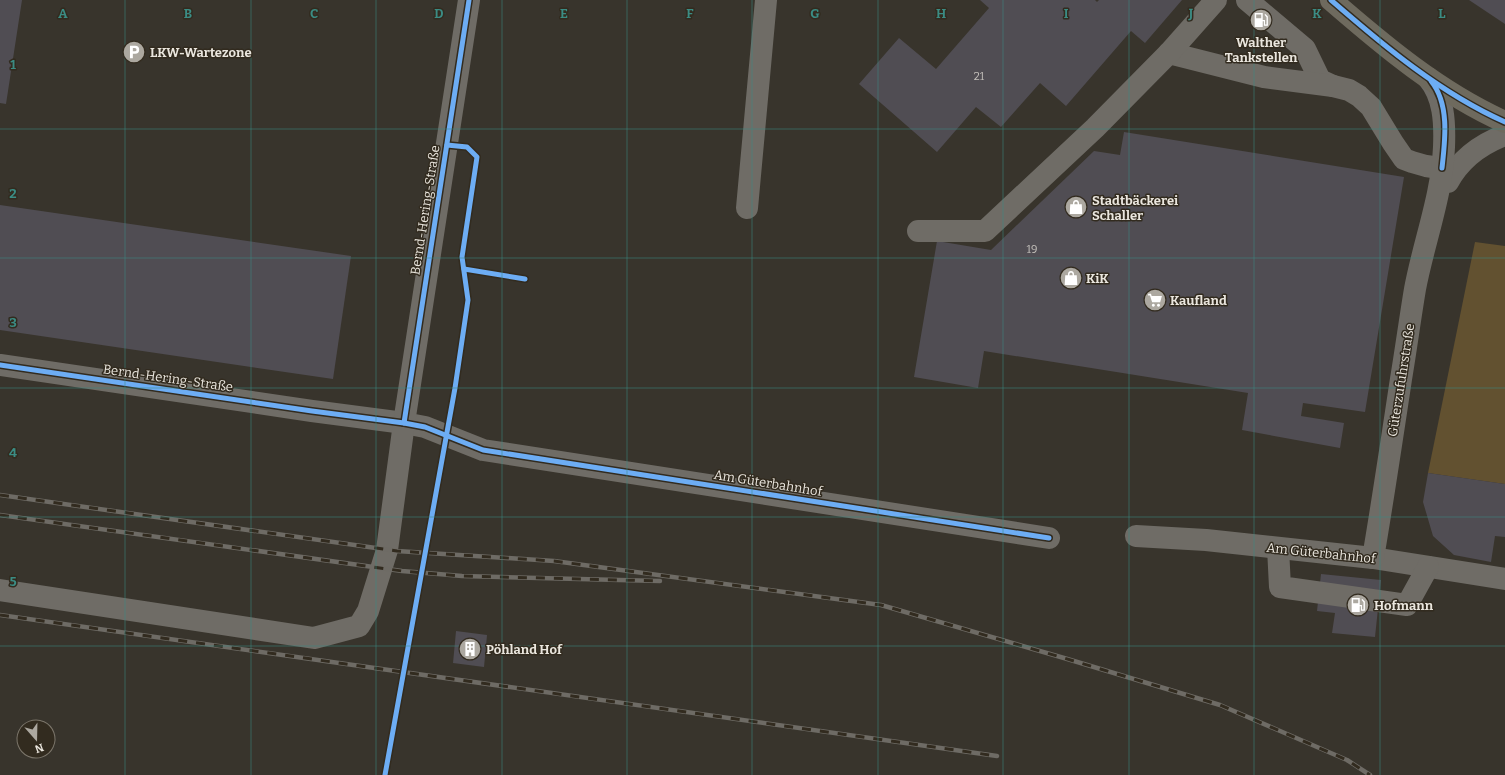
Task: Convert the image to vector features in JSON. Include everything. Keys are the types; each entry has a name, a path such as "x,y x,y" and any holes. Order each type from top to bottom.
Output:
{"main road":[{"path":"1331,0 1360,25 1428,78 1505,122"}],"street":[{"name":"Bernd-Hering-Straße","path":"404,423 470,0"},
{"path":"747,208 766,0"},
{"path":"918,231 986,231 1095,128 1169,53 1216,0"},
{"path":"1228,0 1326,83"},
{"path":"1248,0 1305,49 1326,83"},
{"path":"1169,53 1264,77 1326,83 1349,90 1360,96 1371,107 1393,144 1404,158 1412,162 1448,169"},
{"name":"Güterzufuhrstraße","path":"1373,558 1415,288 1437,203 1448,169 1442,108 1434,84 1428,78"},
{"name":"Güterzufuhrstraße","path":"1448,169 1478,149 1505,135"},
{"name":"Bernd-Hering-Straße","path":"0,365 404,423 425,427 483,450"},
{"path":"0,590 314,638 359,626 368,611 387,550 404,423"},
{"name":"Am Güterbahnhof","path":"483,450 1049,538"},
{"name":"Am Güterbahnhof","path":"1136,536 1206,540 1373,558 1505,579"},
{"path":"1278,548 1280,587 1407,605 1428,567"}],"shaded area":[{"path":"1475,242 1505,246 1505,484 1428,473"}],"building":[{"path":"0,0 22,0 6,104 0,103"},
{"path":"980,0 1095,0 1097,2 1099,0 1182,0 1145,43 1131,31 1066,106 1040,83 1001,127 976,107 937,152 859,84 899,38 936,69 989,8"},
{"path":"1469,0 1505,0 1505,24"},
{"name":"Kaufland","path":"1124,132 1404,177 1365,412 1303,403 1301,416 1344,423 1340,448 1242,430 1248,393 984,351 978,388 914,377 937,241 991,250 1094,151 1120,155"},
{"path":"0,205 351,256 333,379 0,330"},
{"path":"1428,473 1505,484 1505,537 1495,536 1491,562 1454,555 1433,536 1423,502"},
{"path":"1321,574 1381,580 1375,637 1332,633 1335,613 1317,611"},
{"name":"Pöhland Hof","path":"456,631 487,635 484,667 453,663"}],"railway":[{"path":"0,495 397,551 554,561 881,605 1220,705 1347,760 1370,775"},
{"path":"0,515 402,571 462,576 660,581"},
{"path":"0,615 997,756"}],"cycle path":[{"path":"404,423 469,0"},
{"path":"1331,0 1392,51 1435,83 1505,122"},
{"path":"1431,81 1437,90 1444,112 1445,135 1442,168"},
{"path":"385,775 455,388 468,300 462,257 477,157 467,147 447,145"},
{"path":"464,269 525,279"},
{"path":"0,365 404,423 425,427 483,450 1049,538"}],"place":[{"name":"Walther Tankstellen","path":"1261,20"},
{"name":"LKW-Wartezone","path":"134,52"},
{"name":"Stadtbäckerei Schaller","path":"1076,207"},
{"name":"KiK","path":"1071,278"},
{"name":"Kaufland","path":"1155,300"},
{"name":"Hofmann","path":"1358,605"},
{"name":"Pöhland Hof","path":"470,649"}]}
